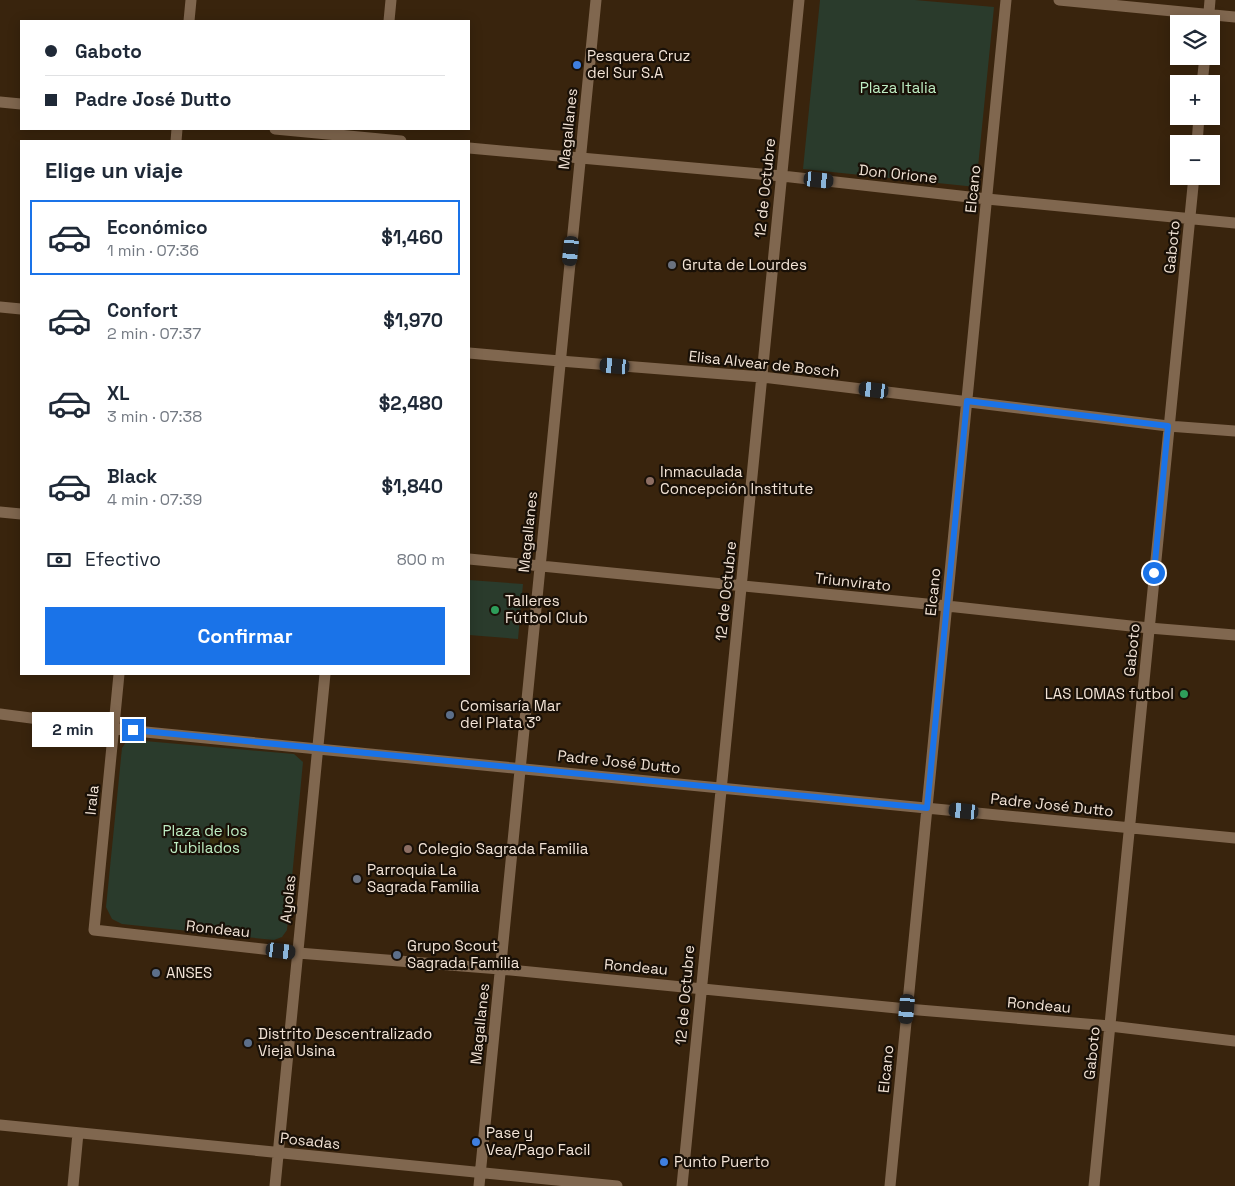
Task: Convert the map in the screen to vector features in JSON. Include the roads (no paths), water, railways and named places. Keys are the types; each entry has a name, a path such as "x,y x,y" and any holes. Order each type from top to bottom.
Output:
{"street":[{"path":"189,20 191,0"},
{"path":"389,20 391,0"},
{"name":"Magallanes","path":"479,1186 596,0"},
{"name":"12 de Octubre","path":"682,1186 799,0"},
{"name":"Elcano","path":"890,1186 1006,0"},
{"path":"1060,0 1183,15"},
{"path":"1208,15 1210,0"},
{"path":"1220,18 1235,17"},
{"path":"0,102 20,104"},
{"path":"290,130 378,136 396,140"},
{"name":"Don Orione","path":"470,148 782,176 987,199 1235,223"},
{"name":"Gaboto","path":"1094,1186 1193,185"},
{"path":"0,307 20,309"},
{"name":"Elisa Alvear de Bosch","path":"470,352 762,377 1168,426 1235,431"},
{"path":"0,512 20,514"},
{"name":"Triunvirato","path":"470,559 1149,628 1235,635"},
{"name":"Irala","path":"94,930 119,675"},
{"name":"Ayolas","path":"275,1186 325,675"},
{"name":"Padre José Dutto","path":"0,714 318,749 1235,838"},
{"name":"Rondeau","path":"94,930 298,953 500,969 907,1009 1110,1026 1235,1042"},
{"name":"Posadas","path":"0,1125 617,1186"},
{"path":"73,1186 78,1133"}],"place":[{"name":"Pesquera Cruz del Sur S.A","path":"577,65"},
{"name":"Gruta de Lourdes","path":"672,265"},
{"name":"Inmaculada Concepción Institute","path":"650,481"},
{"name":"Talleres Fútbol Club","path":"495,610"},
{"name":"LAS LOMAS futbol","path":"1184,694"},
{"name":"Comisaría Mar del Plata 3°","path":"450,715"},
{"name":"Colegio Sagrada Familia","path":"408,849"},
{"name":"Parroquia La Sagrada Familia","path":"357,879"},
{"name":"Grupo Scout Sagrada Familia","path":"397,955"},
{"name":"ANSES","path":"156,973"},
{"name":"Distrito Descentralizado Vieja Usina","path":"248,1043"},
{"name":"Pase y Vea/Pago Facil","path":"476,1142"},
{"name":"Punto Puerto","path":"664,1162"}],"park label":[{"name":"Plaza Italia","path":"898,88"},
{"name":"Plaza de los Jubilados","path":"205,840"}]}
